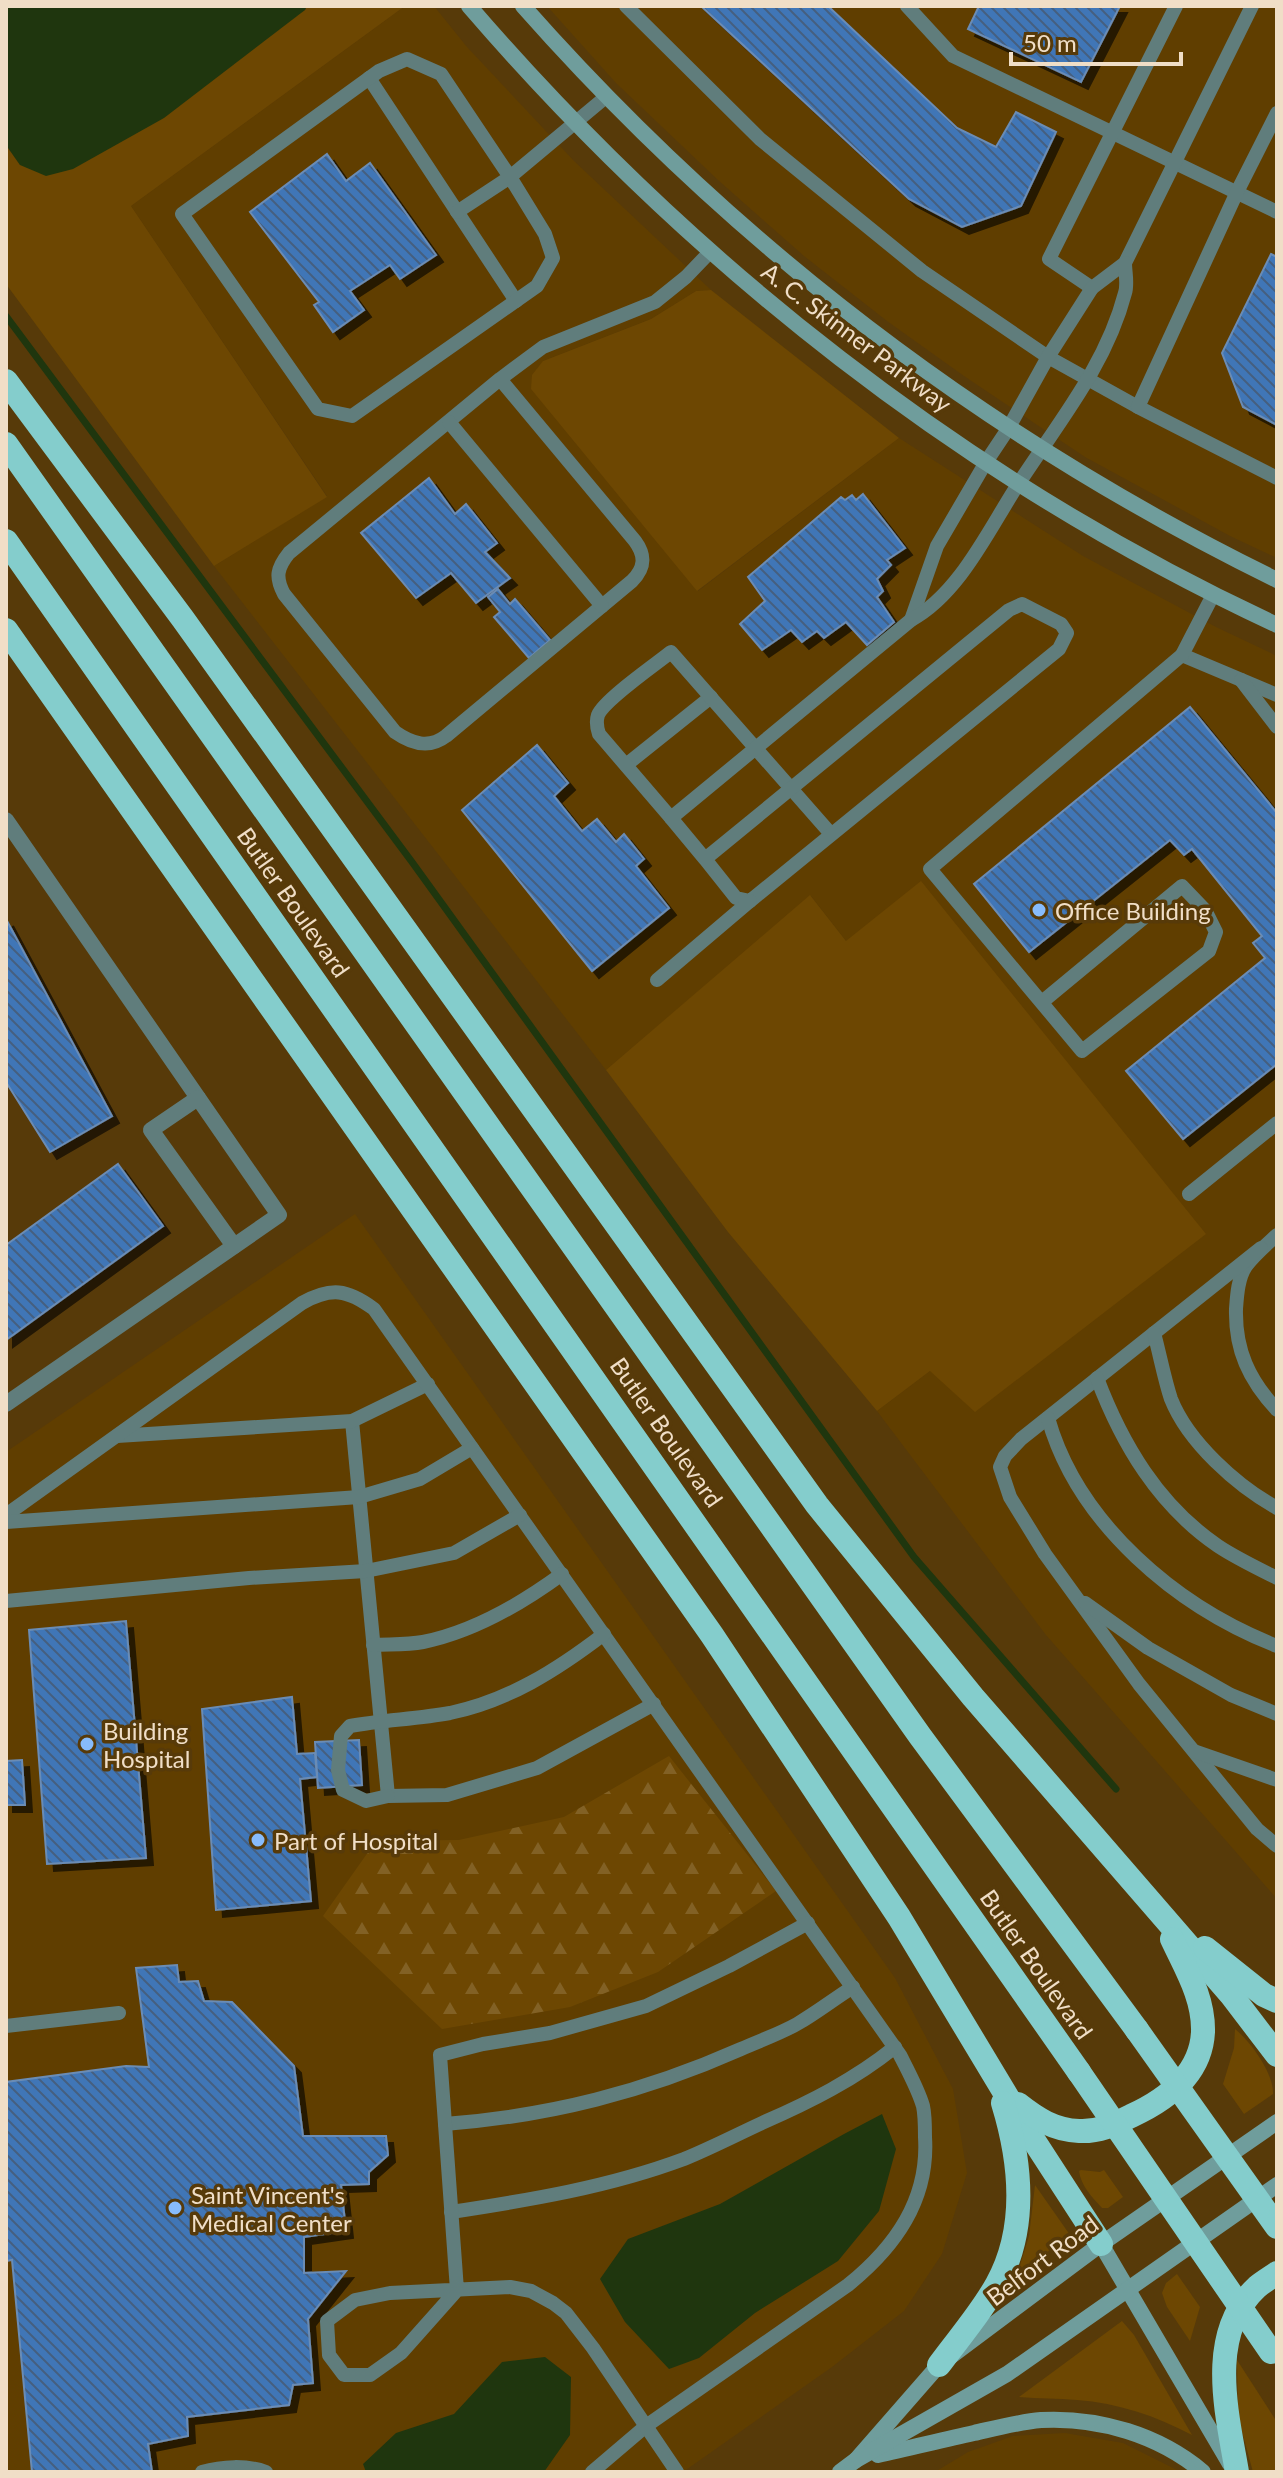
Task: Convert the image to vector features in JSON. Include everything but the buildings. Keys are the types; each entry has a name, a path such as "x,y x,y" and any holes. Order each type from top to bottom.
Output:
{"highway":[{"path":"6,381 183,619 817,1505 973,1697 1232,1996 1277,2055"},
{"name":"Butler Boulevard","path":"6,444 920,1736 1137,2030 1277,2227"},
{"name":"Butler Boulevard","path":"6,541 1079,2072 1275,2359"},
{"path":"6,630 712,1635 943,1985 994,2074 1101,2244"},
{"path":"1159,1912 1264,1995 1277,2001"},
{"path":"994,2074 1018,2104 1039,2121 1078,2132 1101,2130 1153,2106 1171,2093 1188,2075 1199,2055 1203,2032 1196,1990 1159,1912"},
{"path":"939,2365 997,2284 1010,2255 1016,2226 1020,2201 1018,2171 1005,2107 994,2074"},
{"path":"1236,2472 1225,2402 1225,2354 1239,2309 1256,2288 1277,2273"}],"main road":[{"name":"A. C. Skinner Parkway","path":"469,6 576,123 660,207 809,335 920,417 1019,483 1213,595 1277,625"},
{"name":"A. C. Skinner Parkway","path":"523,6 676,165 801,276 865,327 1042,450 1145,512 1277,580"},
{"name":"Belfort Road","path":"856,2460 939,2365 1101,2244 1277,2122"},
{"name":"Belfort Road","path":"840,2472 1007,2374 1277,2185"},
{"path":"1101,2244 1236,2472"},
{"path":"856,2460 1009,2425 1041,2420 1075,2421 1108,2426 1146,2438 1172,2450 1203,2472"}],"street":[{"path":"6,820 279,1215 6,1404"},
{"path":"198,1098 151,1130 234,1246"}],"lane":[{"path":"626,6 760,139 922,271 1048,357 1277,478"},
{"path":"907,6 953,56 1277,212"},
{"path":"1092,288 1049,259 1176,6"},
{"path":"911,620 937,546 1048,357 1092,288 1125,263 1252,6"},
{"path":"407,59 441,74 510,177 545,234 553,258 537,286 352,416 318,409 182,214 379,71 407,59"},
{"path":"369,78 516,301"},
{"path":"457,212 510,177 607,96"},
{"path":"1138,407 1277,113"},
{"path":"500,379 643,551 643,564 639,574 437,743 414,742 395,732 284,594 277,572 289,553 500,379 543,347 655,302 710,252"},
{"path":"671,818 911,620 929,610 952,584 1088,380 1126,291 1125,263"},
{"path":"449,422 602,606"},
{"path":"1042,1002 1182,886 1205,910 1216,932 1209,951 1082,1051 930,869 1182,655 1213,595"},
{"path":"657,980 1059,649 1067,633 1061,624 1022,604 1009,610 705,859"},
{"path":"750,901 736,898 599,734 598,714 608,702 671,652 831,834"},
{"path":"1182,655 1277,695"},
{"path":"1241,680 1277,727"},
{"path":"626,765 711,697"},
{"path":"1189,1194 1277,1123"},
{"path":"1277,1235 1021,1439 1005,1456 1000,1467 1010,1497 1045,1554 1139,1684 1257,1829 1277,1846"},
{"path":"1261,1248 1244,1269 1237,1292 1236,1321 1240,1351 1249,1374 1277,1410"},
{"path":"6,1515 302,1303 321,1292 340,1291 360,1298 374,1309 428,1384 900,2055 923,2107 925,2134 920,2187 905,2225 880,2256 848,2285 646,2426 592,2472"},
{"path":"1154,1333 1171,1398 1184,1424 1231,1477 1277,1508"},
{"path":"1097,1378 1112,1418 1138,1466 1187,1521 1218,1546 1277,1578"},
{"path":"116,1436 352,1421 428,1384"},
{"path":"1048,1418 1061,1455 1095,1511 1114,1535 1176,1591 1248,1635 1277,1646"},
{"path":"352,1421 388,1796"},
{"path":"6,1522 359,1497 420,1479 472,1448"},
{"path":"6,1601 249,1578 366,1571 454,1553 520,1515"},
{"path":"373,1645 423,1642 462,1630 505,1611 562,1574"},
{"path":"1075,1596 1148,1648 1231,1695 1277,1714"},
{"path":"604,1634 563,1665 509,1695 449,1713 350,1726 341,1736 338,1770 343,1790 366,1801 388,1796 447,1795 537,1768 654,1704"},
{"path":"1193,1750 1277,1780"},
{"path":"677,2472 566,2313 531,2291 510,2287 457,2290 390,2293 355,2300 327,2321 329,2355 344,2375 370,2375 401,2353 457,2290 440,2055 550,2033 646,2006 808,1923"},
{"path":"445,2124 553,2111 643,2087 709,2063 796,2024 853,1987"},
{"path":"6,2026 119,2013"},
{"path":"451,2212 526,2201 605,2184 684,2159 822,2097 872,2066 895,2047"},
{"path":"202,2472 231,2467 266,2472"}],"shaded area":[{"path":"6,6 307,6 164,118 73,169 46,176 20,165 6,145"},
{"path":"405,6 434,6 467,47 574,161 711,290 696,291 651,319 543,361 698,591 899,438 1083,556 1277,656 1277,1899 1046,1635 877,1411 930,1371 846,941 811,896 606,1070 214,566 327,496 131,206"},
{"path":"547,6 1277,6 1277,558 1230,536 1085,457 887,321 804,256 718,180 616,83"},
{"path":"355,1214 895,1978 953,2089 967,2173 942,2254 904,2311 832,2367 683,2472 6,2472 6,1452"},
{"path":"882,2114 896,2149 879,2211 838,2261 755,2313 699,2358 669,2369 625,2322 600,2279 628,2239 720,2204"},
{"path":"545,2357 571,2377 570,2435 544,2472 366,2472 363,2464 396,2433 454,2414 502,2362"},
{"path":"1065,2433 1123,2443 1181,2472 935,2472 968,2452 1013,2436"}],"green space":[{"path":"307,6 405,6 131,206 327,497 214,566 6,284 6,145 20,165 305,10"},
{"path":"711,290 899,438 697,591 531,389 532,375 543,361 651,319 696,291"},
{"path":"921,881 1206,1234 975,1412 930,1371 877,1411 728,1232 606,1070 810,895 846,941"},
{"path":"669,1756 776,1891 658,1972 570,2007 442,2029 323,1916 376,1841 459,1840 564,1817"},
{"path":"1235,2029 1260,2058 1270,2077 1273,2094 1244,2114 1223,2084 1234,2048"},
{"path":"1081,2170 1104,2170 1123,2197 1108,2208 1102,2208 1085,2186 1080,2176"},
{"path":"1035,2185 1070,2235 1017,2275 1029,2236"},
{"path":"1177,2274 1200,2307 1190,2341 1167,2307 1162,2293 1166,2283"},
{"path":"1122,2321 1134,2335 1192,2435 1151,2416 1122,2407 1070,2399 1019,2397"},
{"path":"1237,2360 1277,2422 1277,2472 1253,2472 1238,2417"}],"waterway":[{"path":"6,316 412,862 914,1557 1116,1789"}],"place":[{"name":"Office Building","path":"1039,910"},
{"name":"Building Hospital","path":"87,1744"},
{"name":"Part of Hospital","path":"258,1840"},
{"name":"Saint Vincent's Medical Center","path":"175,2208"}]}
